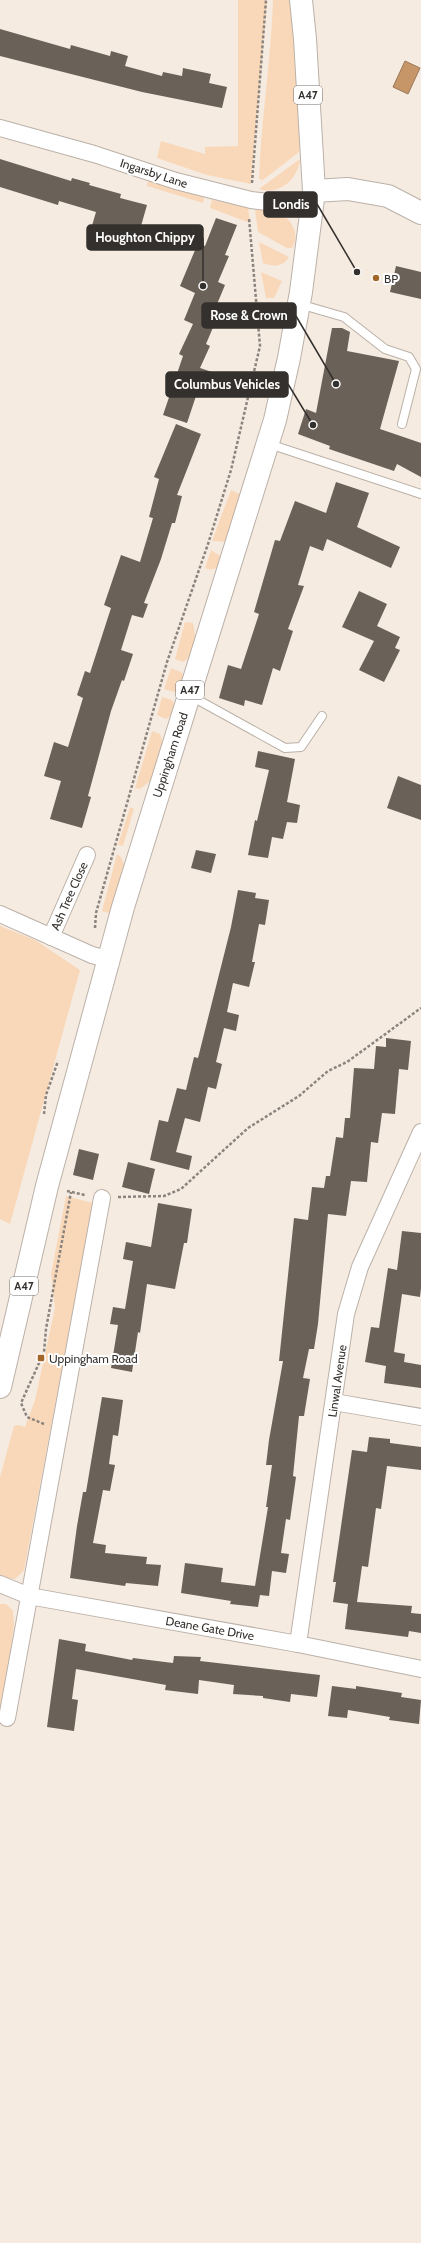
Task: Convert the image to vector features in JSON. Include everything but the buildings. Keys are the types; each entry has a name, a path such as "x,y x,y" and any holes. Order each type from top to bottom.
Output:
{"main road":[{"name":"Uppingham Road","path":"0,1387 4,1354 47,1186 101,958 134,871 275,420 289,358 299,304 312,199 305,39 301,0"},
{"path":"312,199 348,189 388,196 421,213"}],"street":[{"name":"Ingarsby Lane","path":"0,128 94,154 176,181 251,200 312,199"},
{"name":"Ash Tree Close","path":"51,937 87,855"},
{"name":"Ash Tree Close","path":"0,914 101,958"},
{"name":"Linwal Avenue","path":"298,1644 346,1314 360,1268 420,1138"},
{"path":"8,1718 28,1596 102,1198"},
{"path":"334,1402 421,1416"},
{"name":"Deane Gate Drive","path":"0,1584 28,1596 298,1644 421,1668"}],"lane":[{"path":"299,304 344,317 385,349 409,357 416,369 402,424"},
{"path":"267,443 421,494"},
{"path":"189,695 285,748 301,746 322,716"}],"path":[{"path":"101,958 96,913 167,662 208,544 231,470 260,346 249,209 251,200 266,0"},
{"path":"47,1186 102,1198 164,1196 181,1189 248,1128 299,1096 328,1071 347,1062 421,1008"},
{"path":"43,1121 46,1095 61,1054"},
{"path":"60,1430 27,1417 21,1403 44,1352 46,1329 71,1192"}],"shaded area":[{"path":"238,0 267,0 251,184 207,175 157,158 161,141 205,154 205,147 238,146"},
{"path":"273,0 291,0 295,32 300,140 299,152 263,180 259,179 260,157"},
{"path":"405,61 420,68 408,94 393,87"},
{"path":"300,159 296,173 286,184 274,190 266,191 259,189"},
{"path":"148,180 204,197 203,203 147,186"},
{"path":"212,200 248,207 250,223 210,208"},
{"path":"255,209 274,211 287,218 295,232 295,243 292,248 287,248 258,232"},
{"path":"259,242 289,257 284,263 278,265 263,263"},
{"path":"261,272 282,281 274,298 266,298"},
{"path":"231,490 242,495 229,542 212,541"},
{"path":"211,550 222,557 221,565 209,569 205,568"},
{"path":"185,622 193,623 195,645 194,650 183,662 175,659"},
{"path":"171,668 181,672 184,676 179,689 174,692 164,689"},
{"path":"162,697 172,700 175,706 173,714 166,719 157,715"},
{"path":"152,731 160,734 163,743 161,754 150,781 140,789 135,788"},
{"path":"130,807 134,809 123,846 118,845"},
{"path":"117,854 121,857 125,867 112,914 102,911"},
{"path":"0,926 35,940 80,970 10,1224 0,1219"},
{"path":"66,1196 93,1203 24,1570 15,1579 2,1578 0,1576 0,1477 14,1426 18,1425 25,1427 35,1400 55,1308 51,1274"},
{"path":"0,1604 6,1604 13,1611 14,1625 0,1721"}],"place":[{"name":"Londis","path":"357,272"},
{"name":"BP","path":"376,278"},
{"name":"Houghton Chippy","path":"203,286"},
{"name":"Rose & Crown","path":"336,384"},
{"name":"Columbus Vehicles","path":"313,425"},
{"name":"Uppingham Road","path":"41,1358"}]}
